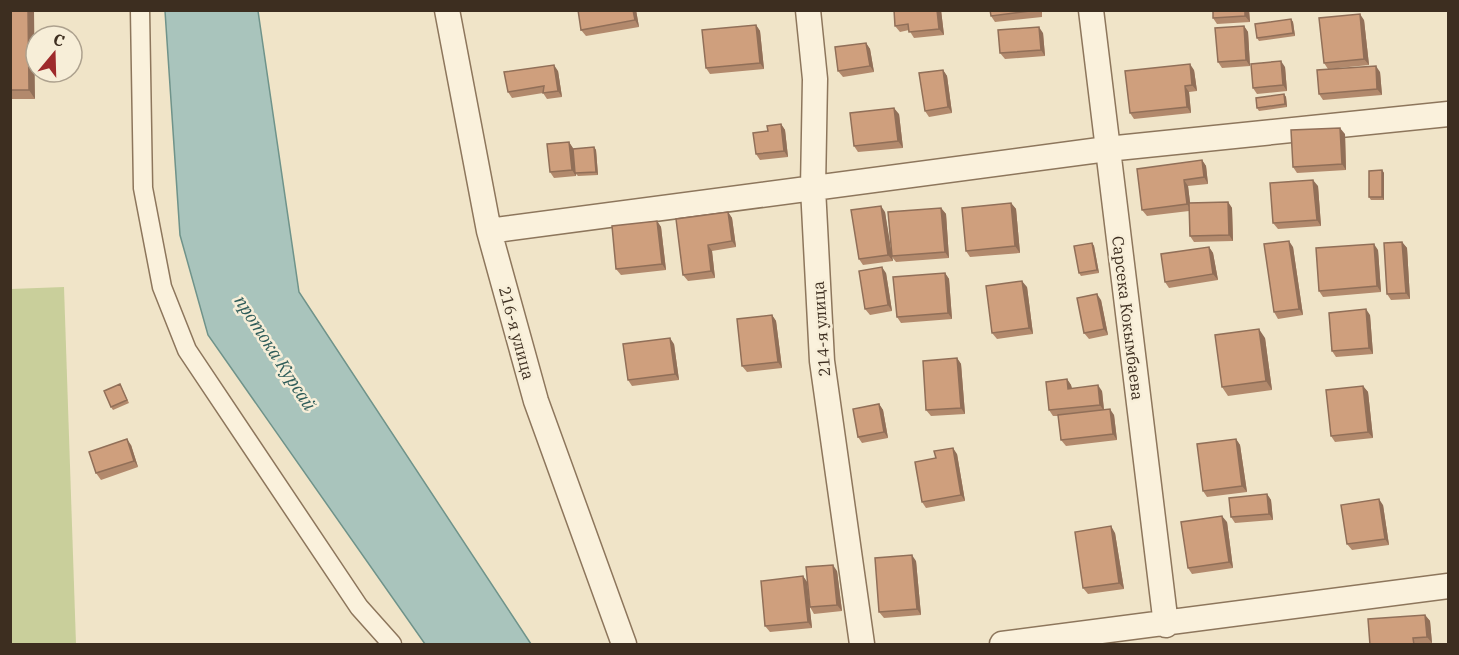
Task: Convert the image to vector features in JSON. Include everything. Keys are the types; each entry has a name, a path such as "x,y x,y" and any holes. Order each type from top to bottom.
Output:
{"street":[{"path":"140,10 143,188 162,287 187,350 359,607 392,645"},
{"name":"216-я улица","path":"447,10 489,231 536,401 624,645"},
{"name":"214-я улица","path":"808,10 815,79 813,188 822,361 862,645"},
{"name":"Сарсека Кокымбаева","path":"1091,10 1166,625"},
{"path":"489,231 1107,149 1449,114"},
{"path":"1002,645 1449,586"}],"green space":[{"path":"64,287 76,644 11,644 11,289"}],"water":[{"name":"протока Курсай","path":"165,11 258,11 299,292 531,644 425,644 208,335 180,235"}],"building":[{"path":"10,10 28,10 28,24 24,24 24,84 29,84 29,90 10,90"},
{"path":"578,10 633,10 635,20 581,30"},
{"path":"894,10 937,10 939,29 909,32 908,24 895,26"},
{"path":"990,10 1038,10 991,16"},
{"path":"1213,10 1245,10 1245,16 1213,18"},
{"path":"1360,14 1364,59 1324,63 1319,18"},
{"path":"1291,19 1293,33 1257,38 1255,24"},
{"path":"756,25 760,63 706,68 702,30"},
{"path":"1244,26 1246,60 1218,62 1215,28"},
{"path":"1039,27 1041,50 1000,53 998,30"},
{"path":"866,43 870,66 838,71 835,47"},
{"path":"1281,61 1283,85 1253,88 1251,64"},
{"path":"1190,64 1192,85 1185,86 1187,107 1130,113 1125,71"},
{"path":"554,65 558,91 543,93 544,86 508,92 504,72"},
{"path":"1376,66 1377,89 1319,94 1317,70"},
{"path":"943,70 948,107 925,111 919,73"},
{"path":"1284,94 1285,104 1257,108 1256,98"},
{"path":"894,108 898,141 854,146 850,113"},
{"path":"781,124 784,151 756,154 753,133 768,131 767,126"},
{"path":"1340,128 1342,164 1293,167 1291,130"},
{"path":"569,142 572,170 550,172 547,144"},
{"path":"594,147 596,172 575,173 573,149"},
{"path":"1202,160 1204,177 1184,180 1187,204 1142,210 1137,169"},
{"path":"1382,170 1382,197 1369,197 1369,171"},
{"path":"1313,180 1317,220 1273,223 1270,183"},
{"path":"1228,202 1229,235 1190,236 1189,203"},
{"path":"1011,203 1015,246 966,251 962,208"},
{"path":"881,206 888,255 859,259 851,210"},
{"path":"941,208 945,252 892,256 888,212"},
{"path":"728,212 732,241 708,245 711,271 683,275 676,219"},
{"path":"657,221 662,264 616,269 612,226"},
{"path":"1289,241 1299,309 1274,312 1264,244"},
{"path":"1402,242 1406,293 1387,294 1384,243"},
{"path":"1092,243 1097,270 1079,273 1074,246"},
{"path":"1374,244 1377,286 1319,291 1316,248"},
{"path":"1209,247 1213,274 1165,282 1161,254"},
{"path":"882,267 888,305 865,309 859,271"},
{"path":"945,273 948,313 897,317 893,277"},
{"path":"1022,281 1029,328 992,333 986,286"},
{"path":"1097,294 1104,329 1084,333 1077,298"},
{"path":"1366,309 1369,348 1332,351 1329,313"},
{"path":"772,315 778,362 742,366 737,319"},
{"path":"1259,329 1266,381 1222,387 1215,335"},
{"path":"670,338 675,374 628,380 623,344"},
{"path":"957,358 961,408 926,410 923,361"},
{"path":"1067,379 1068,389 1098,385 1100,405 1049,410 1046,382"},
{"path":"120,384 127,400 111,407 104,391"},
{"path":"1363,386 1368,432 1331,436 1326,390"},
{"path":"879,404 884,432 858,437 853,409"},
{"path":"1110,409 1113,434 1061,440 1058,415"},
{"path":"127,439 134,461 96,473 89,452"},
{"path":"1236,439 1242,486 1203,491 1197,444"},
{"path":"953,448 961,495 922,502 915,462 936,458 934,451"},
{"path":"1267,494 1269,514 1231,517 1229,498"},
{"path":"1379,499 1385,539 1347,544 1341,505"},
{"path":"1222,516 1229,562 1188,568 1181,522"},
{"path":"1111,526 1119,583 1083,588 1075,532"},
{"path":"912,555 917,609 879,612 875,558"},
{"path":"833,565 837,605 810,607 806,567"},
{"path":"803,576 808,622 765,626 761,581"},
{"path":"1425,615 1427,637 1413,638 1414,645 1370,645 1368,619"}]}
